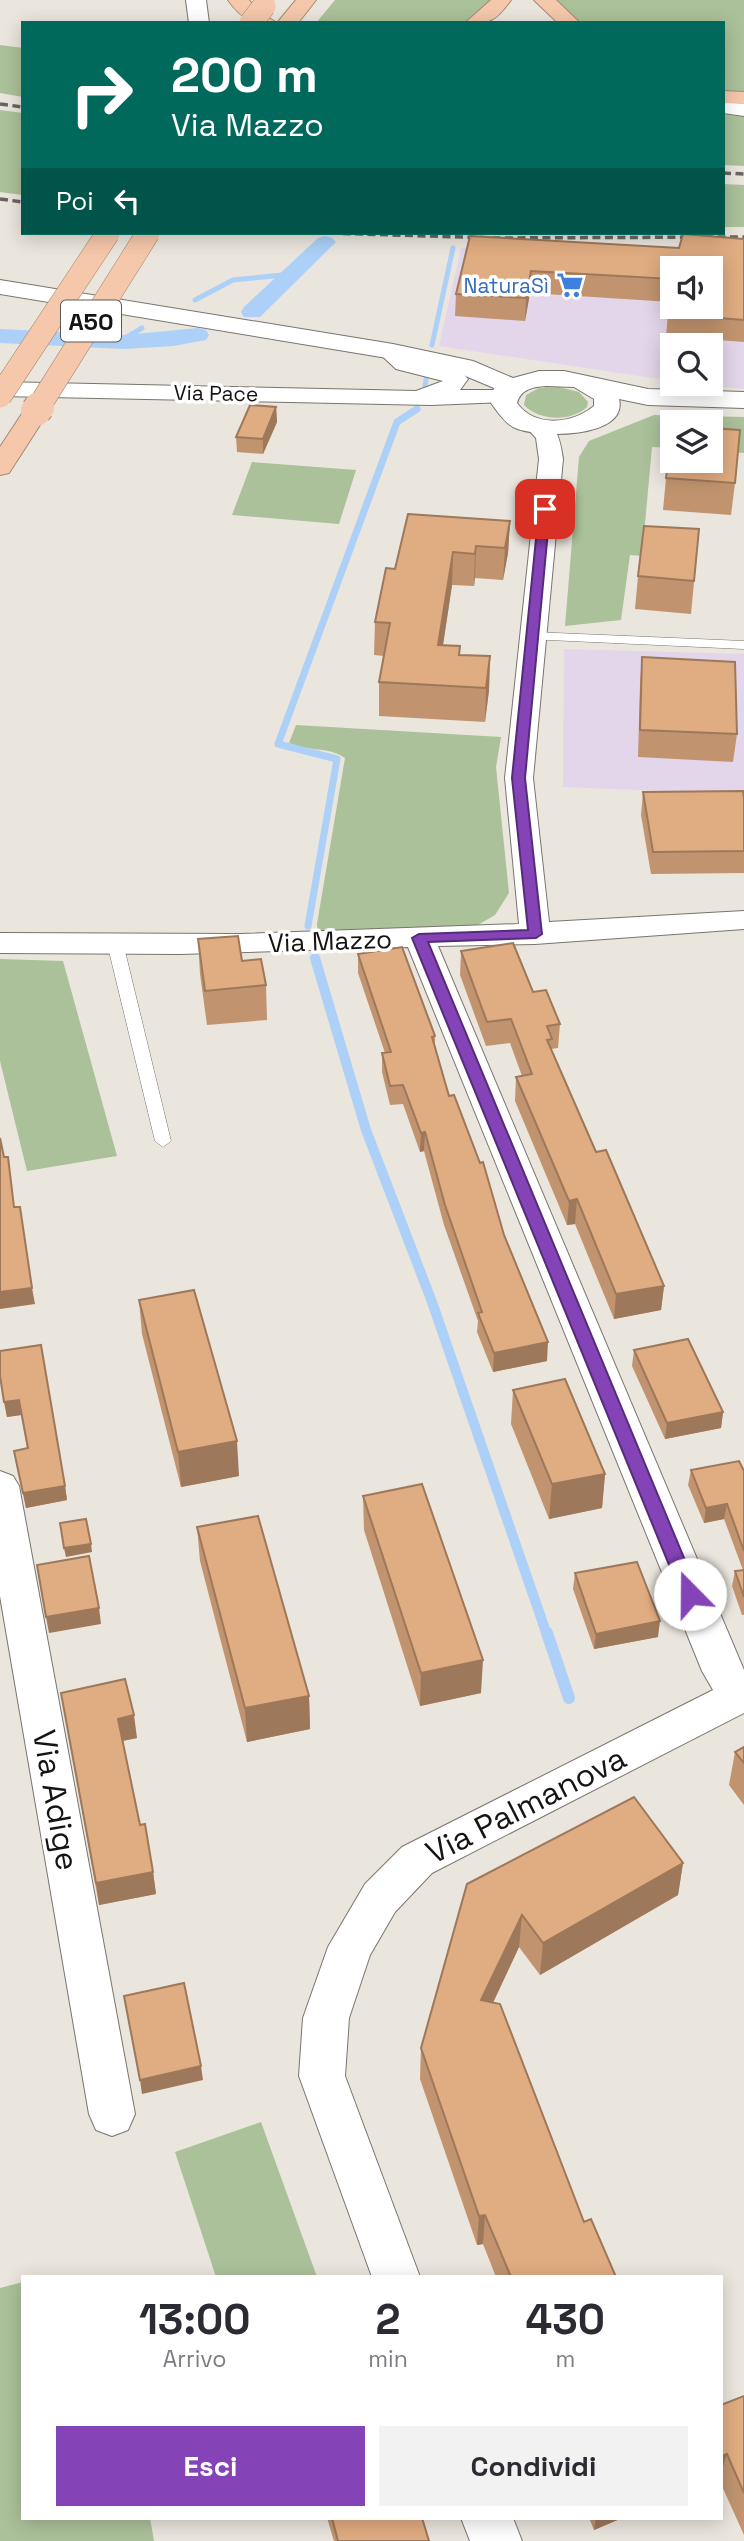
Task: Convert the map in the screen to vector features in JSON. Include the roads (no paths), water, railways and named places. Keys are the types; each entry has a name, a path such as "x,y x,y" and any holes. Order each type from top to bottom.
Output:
{"highway":[{"path":"239,0 251,15 266,10"},
{"path":"289,21 306,0"},
{"path":"478,21 492,12 501,0"},
{"path":"544,0 568,21"},
{"path":"725,97 744,98"},
{"name":"A50","path":"0,396 107,235"},
{"name":"A50","path":"0,467 147,235"}],"street":[{"path":"196,0 199,21"},
{"path":"725,107 744,110"},
{"path":"0,287 455,365 563,378 667,399 744,400"},
{"path":"400,356 397,361 440,371 456,379 444,389 421,397"},
{"path":"455,365 496,377 506,384 516,407 548,436 551,459 519,792 536,934"},
{"path":"516,407 530,380 563,378"},
{"path":"594,386 608,401 607,410 600,417"},
{"name":"Via Pace","path":"0,389 421,397 516,407"},
{"path":"551,459 574,426 634,405 667,399"},
{"path":"516,407 574,426"},
{"name":"Via Mazzo","path":"0,943 116,947 419,938 536,934 744,920"},
{"path":"419,938 716,1658 742,1695"},
{"name":"Via Adige","path":"0,1486 112,2115"},
{"name":"Via Palmanova","path":"395,2275 322,2076 326,2018 350,1947 380,1898 417,1860 742,1695"},
{"path":"488,2520 496,2541"}],"lane":[{"path":"532,636 744,645"},
{"path":"116,947 163,1141"}],"waterway":[{"path":"252,312 325,242"},
{"path":"432,345 453,248"},
{"path":"195,300 233,280 292,274"},
{"path":"117,343 142,328"},
{"path":"0,336 124,342 198,335"},
{"path":"425,386 427,374"},
{"path":"308,926 337,759 278,744 397,422 417,409"},
{"path":"315,958 366,1130 432,1302 547,1635"},
{"path":"547,1633 569,1698"}],"railway":[{"path":"0,104 21,107"},
{"path":"725,173 744,174"},
{"path":"0,199 21,202"},
{"path":"395,235 493,238 744,237"}],"place":[{"name":"NaturaSì","path":"570,285"}]}
